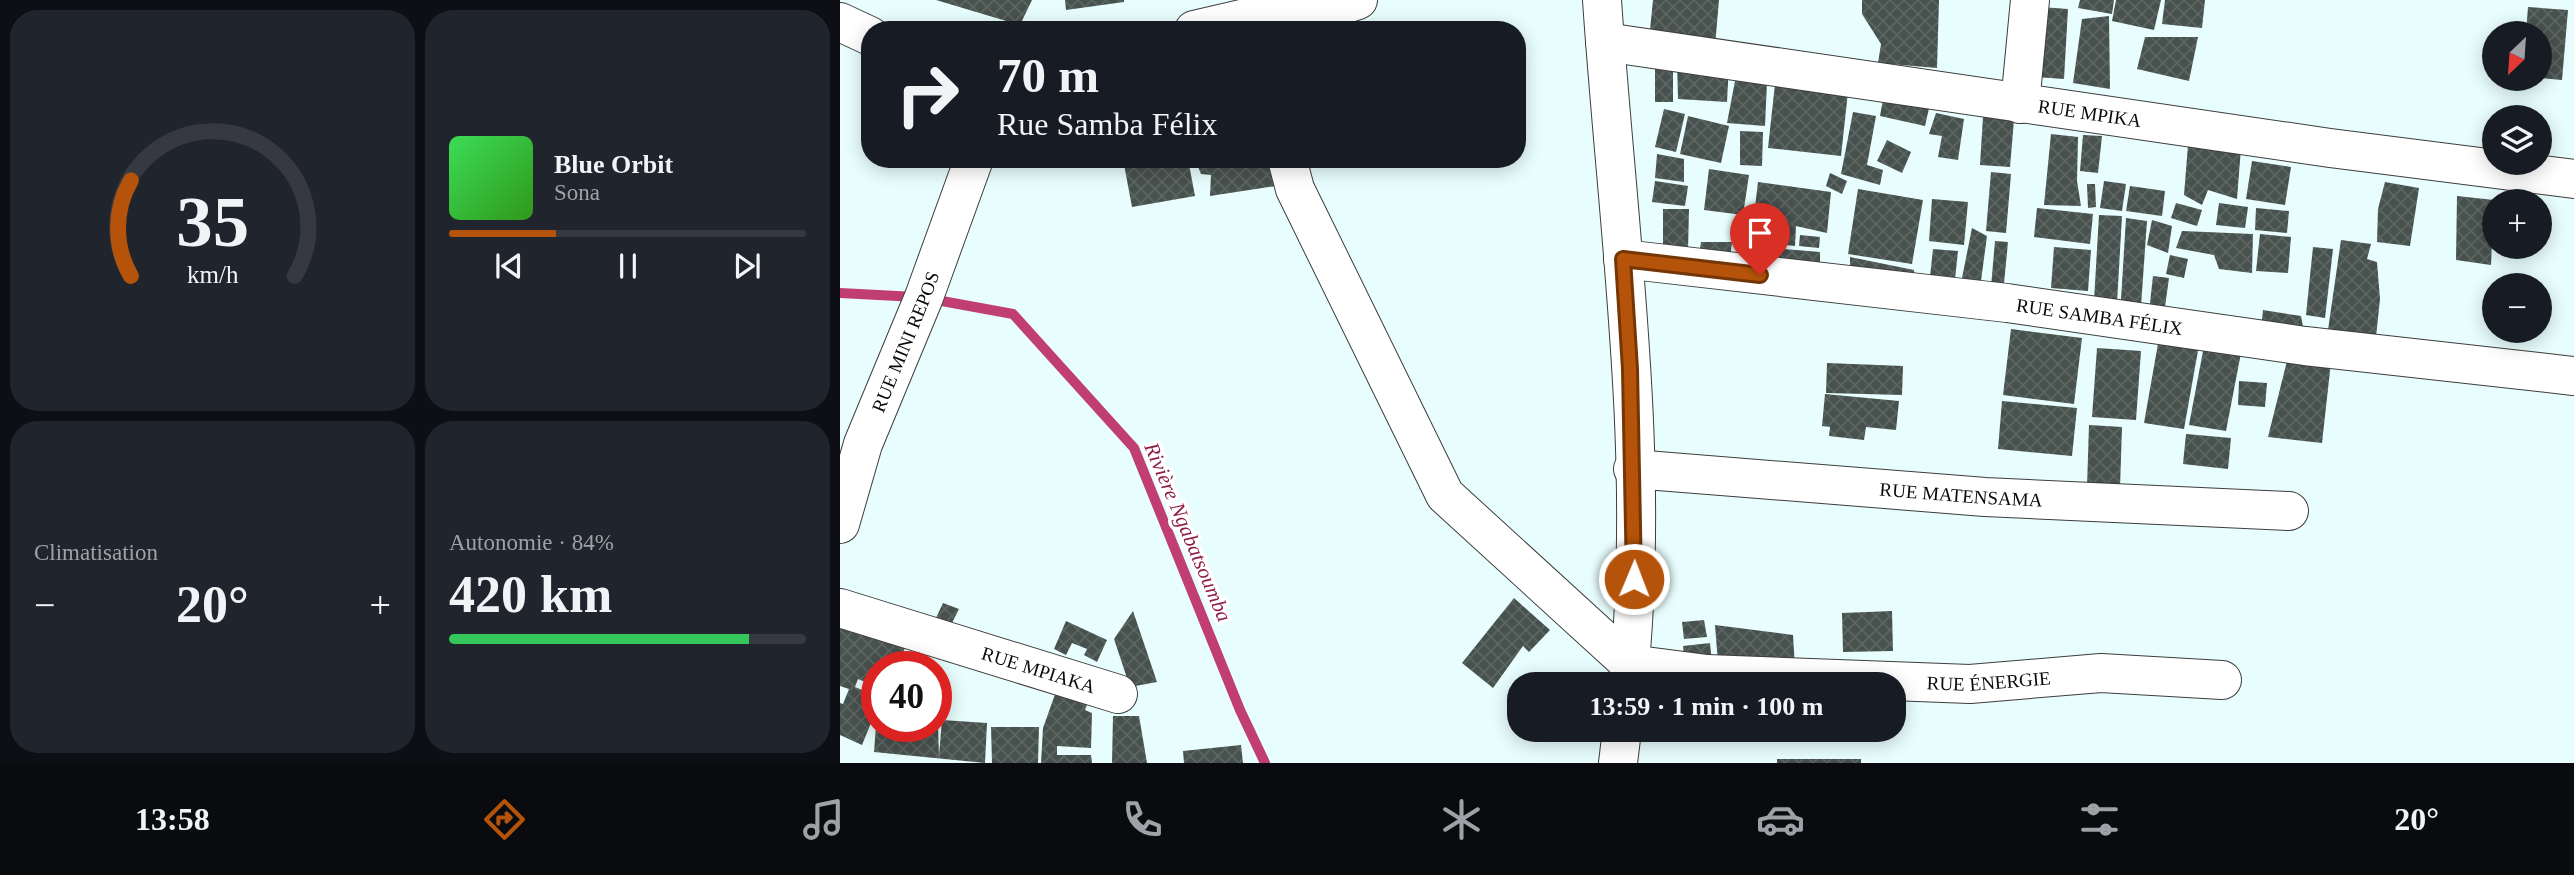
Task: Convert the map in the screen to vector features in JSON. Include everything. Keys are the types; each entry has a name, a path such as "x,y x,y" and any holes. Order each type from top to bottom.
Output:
{"street":[{"path":"1266,21 1358,0"},
{"path":"1602,0 1623,259 1633,469 1634,579 1628,672"},
{"path":"2020,104 2030,0"},
{"path":"840,22 861,32"},
{"name":"RUE MPIKA","path":"1605,42 2330,148 2574,178"},
{"name":"RUE MINI REPOS","path":"840,524 852,439 925,298 971,168"},
{"path":"1289,168 1295,188 1445,495 1626,672"},
{"name":"RUE SAMBA FÉLIX","path":"1623,259 2007,303 2305,346 2574,376"},
{"name":"RUE MATENSAMA","path":"1633,469 1985,497 2289,510"},
{"name":"RUE MPIAKA","path":"840,608 1118,694"},
{"name":"RUE ÉNERGIE","path":"1906,682 1970,684 2101,673 2222,680"},
{"path":"1618,763 1621,742"}],"building":[{"path":"936,0 1032,0 1022,21 1007,21"},
{"path":"1065,0 1124,0 1124,2 1066,10"},
{"path":"1653,0 1719,0 1715,46 1649,40"},
{"path":"1862,0 1939,0 1937,68 1878,63 1881,44 1862,14"},
{"path":"2080,0 2114,0 2112,14 2078,8"},
{"path":"2116,0 2161,0 2154,30 2112,21"},
{"path":"2165,0 2205,0 2202,28 2162,24"},
{"path":"2041,7 2068,9 2064,79 2036,77"},
{"path":"2528,7 2568,10 2562,80 2552,79 2552,21 2527,21"},
{"path":"2109,16 2110,89 2073,83 2082,19"},
{"path":"2145,37 2198,37 2189,81 2137,69"},
{"path":"1677,61 1729,64 1727,102 1678,99"},
{"path":"1655,65 1673,66 1673,102 1655,102"},
{"path":"1735,81 1767,82 1765,126 1727,123"},
{"path":"1775,84 1848,92 1841,156 1768,148"},
{"path":"1884,94 1930,104 1925,126 1880,116"},
{"path":"1664,109 1685,114 1676,152 1655,147"},
{"path":"1853,112 1876,116 1867,165 1883,170 1880,185 1841,174"},
{"path":"1936,113 1964,119 1958,160 1938,157 1942,136 1929,134"},
{"path":"1688,116 1729,126 1721,163 1680,154"},
{"path":"1983,117 2014,120 2010,167 1980,165"},
{"path":"1740,131 1763,132 1762,166 1740,165"},
{"path":"2051,134 2078,137 2077,181 2081,206 2044,205"},
{"path":"2083,135 2102,136 2098,173 2080,171"},
{"path":"1887,140 1911,152 1902,173 1877,161"},
{"path":"2188,145 2241,148 2237,199 2208,190 2202,205 2184,195"},
{"path":"1657,154 1684,159 1684,182 1655,178"},
{"path":"2252,161 2291,167 2285,205 2246,199"},
{"path":"1125,168 1190,168 1195,196 1132,207"},
{"path":"1199,168 1274,168 1276,186 1210,196 1211,175 1201,174"},
{"path":"1709,169 1749,175 1743,215 1704,210"},
{"path":"1991,172 2011,174 2006,233 1986,231"},
{"path":"1830,173 1847,181 1842,194 1826,186"},
{"path":"1655,181 1688,186 1685,206 1652,202"},
{"path":"2104,181 2126,184 2122,211 2100,208"},
{"path":"1758,182 1831,192 1827,233 1796,226 1795,246 1751,241"},
{"path":"2385,182 2419,188 2410,246 2377,242 2378,209"},
{"path":"2087,184 2095,184 2096,207 2088,208"},
{"path":"2130,186 2165,191 2162,216 2126,211"},
{"path":"1858,189 1923,200 1912,264 1848,254"},
{"path":"2457,196 2482,199 2482,259 2491,259 2491,265 2456,260"},
{"path":"1932,199 1968,202 1964,245 1929,241"},
{"path":"2176,203 2202,210 2197,226 2171,218"},
{"path":"2219,203 2248,207 2245,228 2216,225"},
{"path":"2037,208 2093,214 2090,244 2034,237"},
{"path":"2256,208 2289,211 2287,233 2255,230"},
{"path":"1663,209 1689,209 1688,251 1663,250"},
{"path":"2099,215 2122,216 2117,303 2094,301"},
{"path":"2126,218 2147,221 2141,306 2121,300"},
{"path":"2152,220 2172,226 2168,253 2147,245"},
{"path":"1972,228 1987,236 1981,281 1961,283"},
{"path":"2182,231 2253,234 2252,273 2219,269 2214,255 2176,248"},
{"path":"2260,234 2291,237 2288,273 2256,271"},
{"path":"1800,235 1820,237 1819,248 1799,246"},
{"path":"2341,240 2371,244 2367,259 2377,262 2380,299 2376,337 2328,330"},
{"path":"1995,241 2008,242 2003,294 1991,287"},
{"path":"1701,242 1732,242 1730,259 1699,255"},
{"path":"1762,247 1820,252 1820,264 1759,257"},
{"path":"2054,247 2091,250 2088,291 2051,288"},
{"path":"2313,247 2333,249 2325,318 2306,315"},
{"path":"1933,249 1958,251 1954,289 1929,286"},
{"path":"2170,255 2188,259 2184,278 2166,274"},
{"path":"1850,257 1914,270 1915,288 1850,281"},
{"path":"2153,276 2169,278 2164,314 2149,312"},
{"path":"2263,310 2301,316 2304,332 2261,328"},
{"path":"2011,329 2082,338 2074,404 2003,395"},
{"path":"2159,338 2199,345 2184,429 2144,423"},
{"path":"2204,346 2241,353 2226,431 2189,425"},
{"path":"2097,348 2141,351 2136,420 2092,417"},
{"path":"2290,349 2332,353 2322,443 2268,437"},
{"path":"1827,363 1903,366 1902,395 1826,393"},
{"path":"2239,381 2267,383 2265,407 2238,405"},
{"path":"1825,394 1899,401 1896,430 1866,427 1864,440 1829,436 1830,427 1822,426"},
{"path":"2002,401 2077,408 2072,456 1998,449"},
{"path":"2089,425 2122,427 2120,488 2087,487"},
{"path":"2186,434 2231,438 2228,469 2183,464"},
{"path":"1514,598 1550,630 1529,652 1523,646 1493,688 1462,663"},
{"path":"943,603 959,609 950,627 935,620"},
{"path":"1133,611 1157,682 1130,687 1114,639"},
{"path":"1892,611 1893,651 1843,652 1842,613"},
{"path":"1704,620 1707,637 1684,639 1682,622"},
{"path":"1066,621 1107,640 1097,662 1084,655 1087,649 1072,643 1066,655 1054,649"},
{"path":"840,622 908,641 904,651 861,651 861,680 858,679 855,687 861,690 862,745 840,735 840,703 843,704 849,689 840,686"},
{"path":"1715,625 1793,635 1795,667 1718,663"},
{"path":"1710,643 1712,663 1685,666 1683,646"},
{"path":"1058,686 1091,695 1085,710 1092,713 1091,748 1057,746 1057,755 1091,755 1092,763 1041,763 1043,728"},
{"path":"1113,716 1139,716 1147,763 1112,763"},
{"path":"952,721 987,723 985,763 874,752 875,742 939,742 939,756 940,742 952,742"},
{"path":"991,727 1039,727 1038,763 992,763"},
{"path":"1241,745 1243,763 1184,763 1183,751"},
{"path":"1777,759 1861,759 1861,763 1777,763"}],"waterway":[{"name":"Rivière Ngabatsoumba","path":"840,293 916,297"},
{"name":"Rivière Ngabatsoumba","path":"931,299 1013,314 1134,448 1240,710 1265,763"}],"route":[{"path":"1634,579 1635,519 1630,369 1623,259 1760,275"}]}
